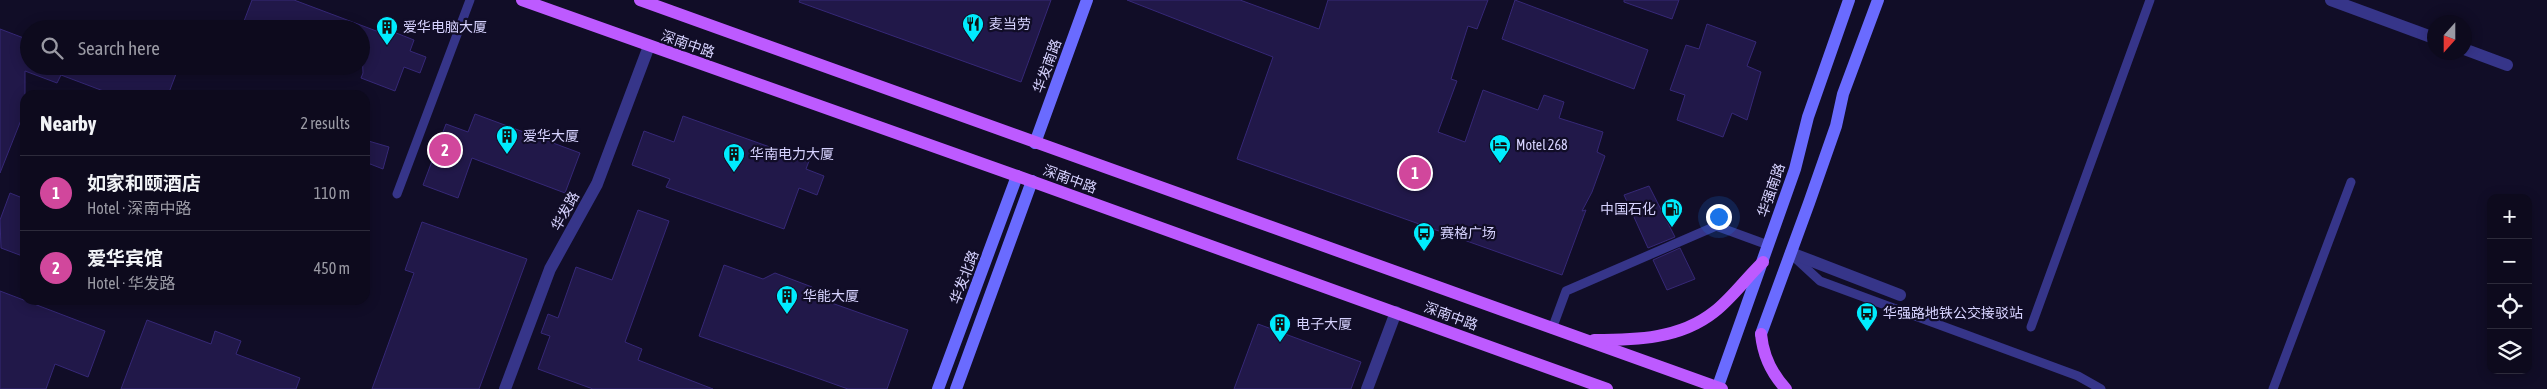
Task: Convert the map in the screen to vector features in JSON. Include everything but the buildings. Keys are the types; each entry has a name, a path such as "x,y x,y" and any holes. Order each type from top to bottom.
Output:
{"main road":[{"name":"深南中路","path":"522,0 1032,181 1607,389"},
{"name":"深南中路","path":"640,0 1719,388"},
{"name":"华发南路","path":"1035,143 1086,0"},
{"name":"华强南路","path":"1719,388 1795,168 1808,117 1849,0"},
{"path":"1786,389 1772,372 1765,356 1761,334 1836,126 1843,94 1878,0"},
{"name":"华发北路","path":"938,389 1017,176"},
{"path":"956,389 1032,181"},
{"path":"1584,340 1639,339 1692,327 1716,311 1762,262"}],"street":[{"path":"2331,0 2427,35"},
{"name":"华发路","path":"505,389 550,269 597,184 649,46"},
{"path":"2472,52 2507,65"},
{"path":"1791,254 1900,295"},
{"path":"1367,389 1396,312"}],"lane":[{"path":"397,194 470,0"},
{"path":"2032,327 2150,0"},
{"path":"2272,389 2351,182"},
{"path":"1552,329 1566,291 1716,226 1768,245"},
{"path":"1791,254 1820,281 2078,376 2101,389"}],"place":[{"name":"麦当劳","path":"973,43"},
{"name":"爱华电脑大厦","path":"387,46"},
{"name":"爱华宾馆","path":"445,150"},
{"name":"爱华大厦","path":"507,155"},
{"name":"Motel 268","path":"1500,164"},
{"name":"华南电力大厦","path":"734,173"},
{"name":"如家和颐酒店","path":"1415,173"},
{"name":"中国石化","path":"1672,228"},
{"name":"赛格广场","path":"1424,252"},
{"name":"华能大厦","path":"787,315"},
{"name":"华强路地铁公交接驳站","path":"1867,332"},
{"name":"电子大厦","path":"1280,343"}]}
